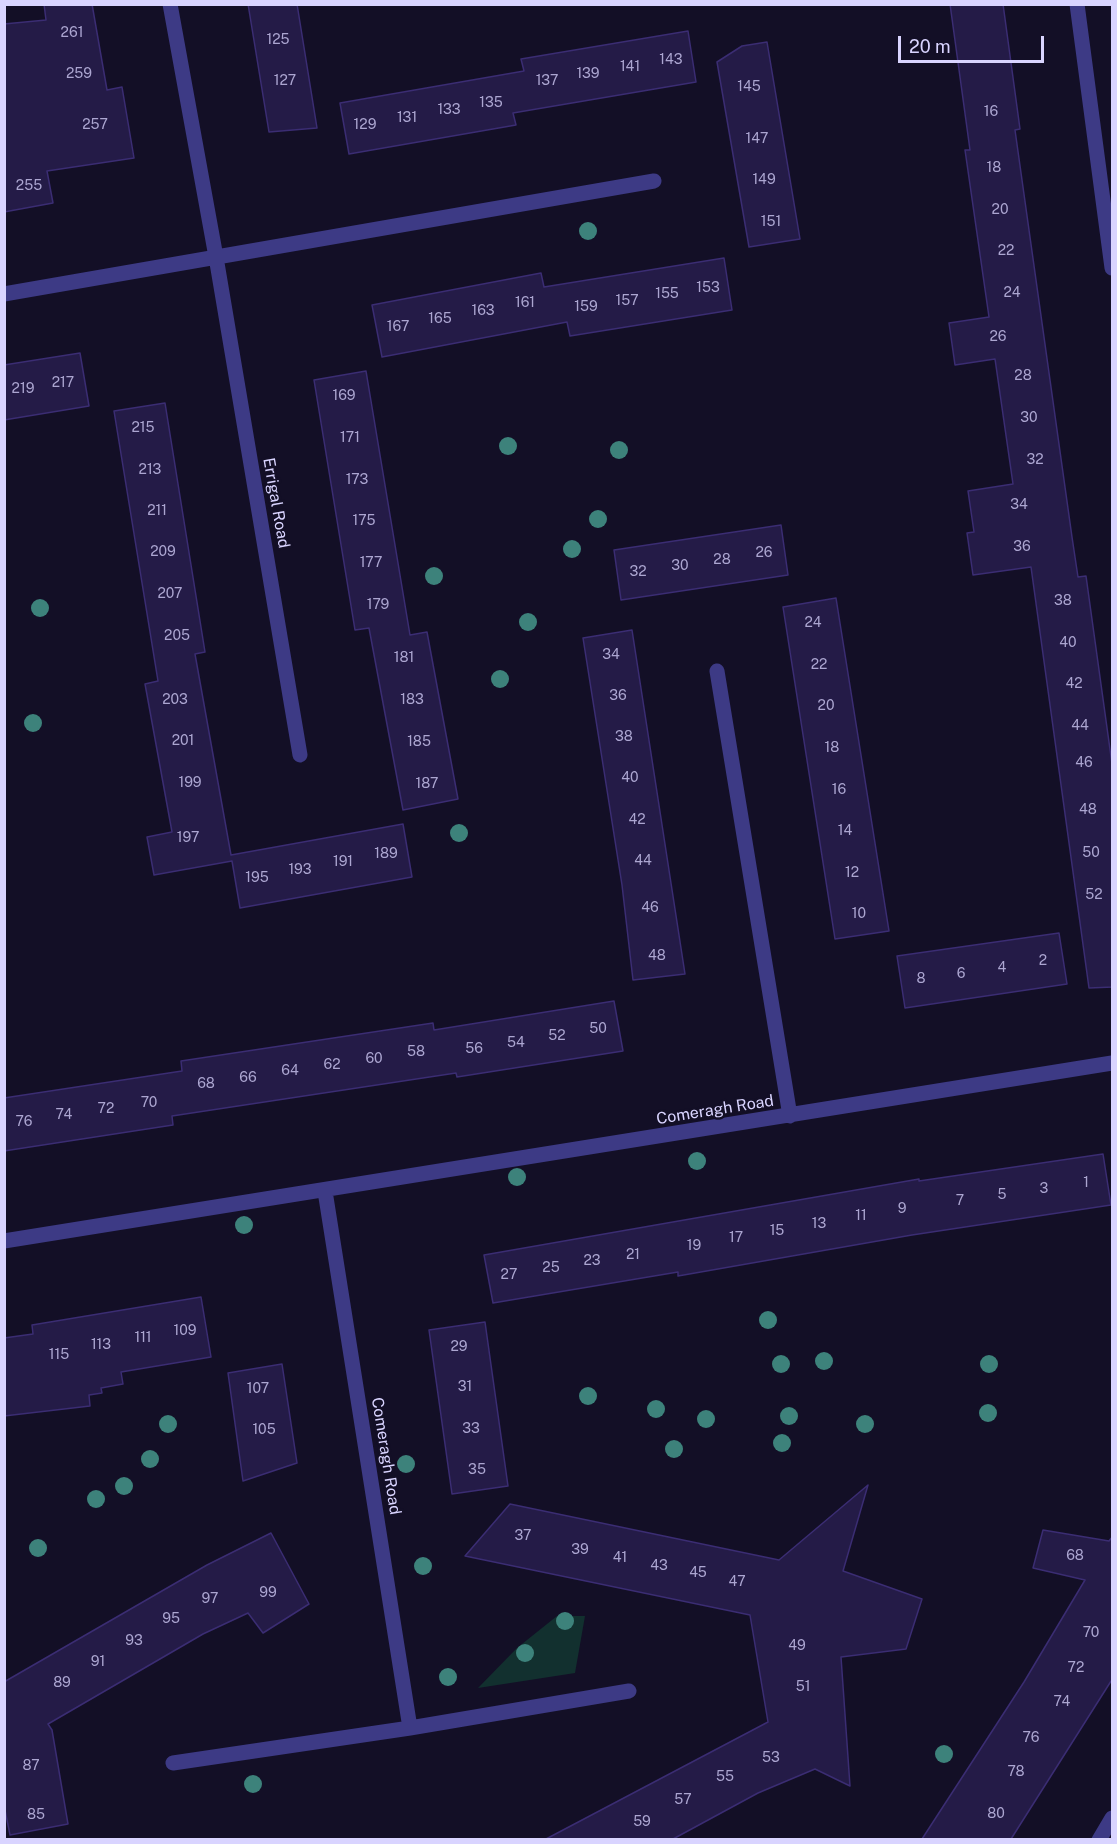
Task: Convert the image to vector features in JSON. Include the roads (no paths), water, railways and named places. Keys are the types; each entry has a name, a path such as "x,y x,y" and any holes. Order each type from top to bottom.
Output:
{"street":[{"name":"Errigal Road","path":"170,4 216,257 300,755"},
{"path":"1077,4 1113,268"},
{"path":"4,294 654,181"},
{"name":"Comeragh Road","path":"717,671 790,1116"},
{"name":"Comeragh Road","path":"4,1241 1113,1063"},
{"name":"Comeragh Road","path":"326,1191 410,1728"},
{"path":"172,1762 410,1728 629,1691"},
{"path":"1099,1839 1113,1818"}]}
